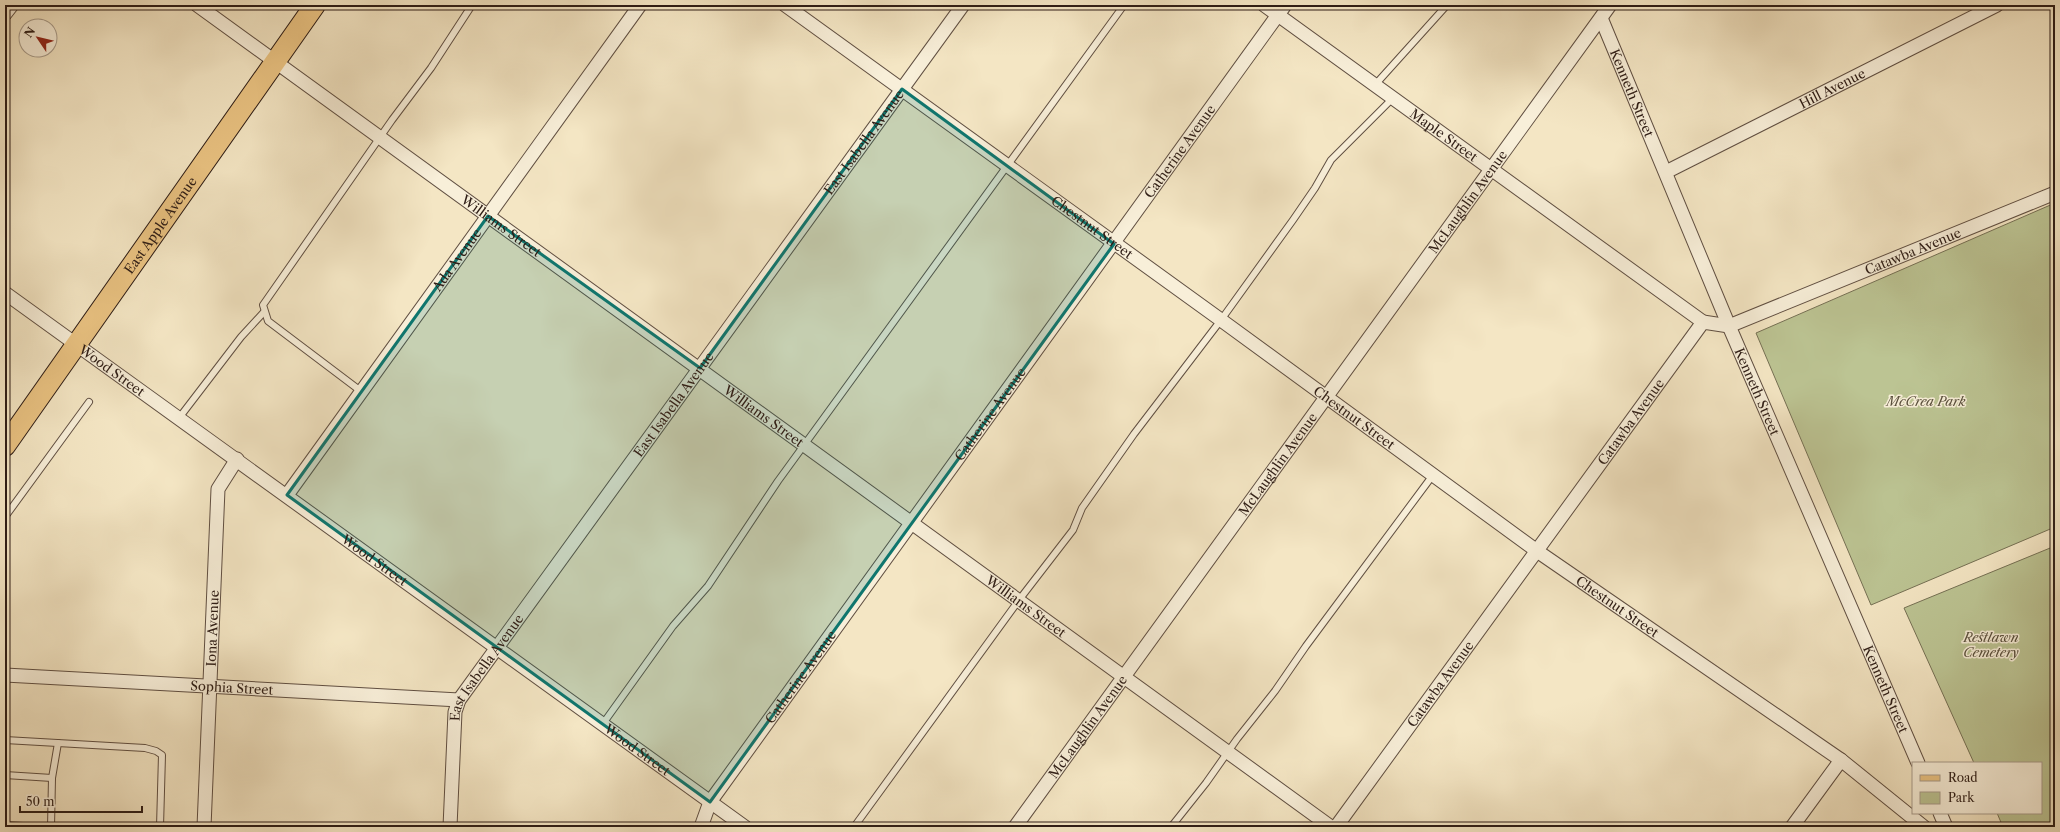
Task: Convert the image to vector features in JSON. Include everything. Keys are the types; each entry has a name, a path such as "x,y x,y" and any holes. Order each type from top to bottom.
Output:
{"main road":[{"name":"East Apple Avenue","path":"5,446 315,5"}],"street":[{"path":"5,14 12,5"},
{"name":"Williams Street","path":"197,5 700,368 804,446 1331,827"},
{"name":"Ada Avenue","path":"287,495 640,5"},
{"name":"Chestnut Street","path":"785,5 1114,244 1222,320 1537,551 1841,760 1924,827"},
{"name":"East Isabella Avenue","path":"450,827 455,712 459,700 963,5"},
{"name":"Maple Street","path":"1264,5 1281,10 1374,86 1702,322"},
{"path":"1605,12 1619,5"},
{"name":"Hill Avenue","path":"1666,172 1997,5"},
{"name":"Catherine Avenue","path":"701,827 710,802 1114,244 1281,10"},
{"name":"McLaughlin Avenue","path":"1016,827 1605,12"},
{"name":"Kenneth Street","path":"1605,12 1666,172 1729,326 1918,762"},
{"name":"Catawba Avenue","path":"1729,326 2055,193"},
{"name":"Wood Street","path":"5,293 236,460 287,495 497,649 745,827"},
{"path":"1702,322 1729,326"},
{"name":"Catawba Avenue","path":"1336,827 1702,322"},
{"name":"Iona Avenue","path":"204,827 218,489 236,460"},
{"name":"Sophia Street","path":"5,675 459,700"},
{"path":"1792,827 1841,760"},
{"path":"1940,814 1946,827"}],"lane":[{"path":"362,392 268,321 263,305 431,68 472,5"},
{"path":"602,725 673,626 708,586 778,481 1124,5"},
{"path":"1374,86 1446,5"},
{"path":"854,827 1019,600 1074,530 1082,508 1134,434 1222,320 1315,188 1331,160 1392,99"},
{"path":"179,418 241,338 264,312"},
{"path":"5,517 90,402"},
{"path":"1171,827 1275,691 1306,646 1433,475"},
{"path":"5,740 145,748 156,751 162,756 160,827"},
{"path":"51,827 52,778 58,743"},
{"path":"5,775 52,778"},
{"path":"5,825 41,827"}],"highlighted area":[{"path":"902,89 1114,244 710,802 287,495 488,216 700,368"}],"green space":[{"name":"McCrea Park","path":"2055,203 2055,527 1871,605 1756,333"},
{"name":"Restlawn Cemetery","path":"2055,546 2055,827 2003,827 1997,814 2042,814 2042,762 1974,762 1904,608"}]}
